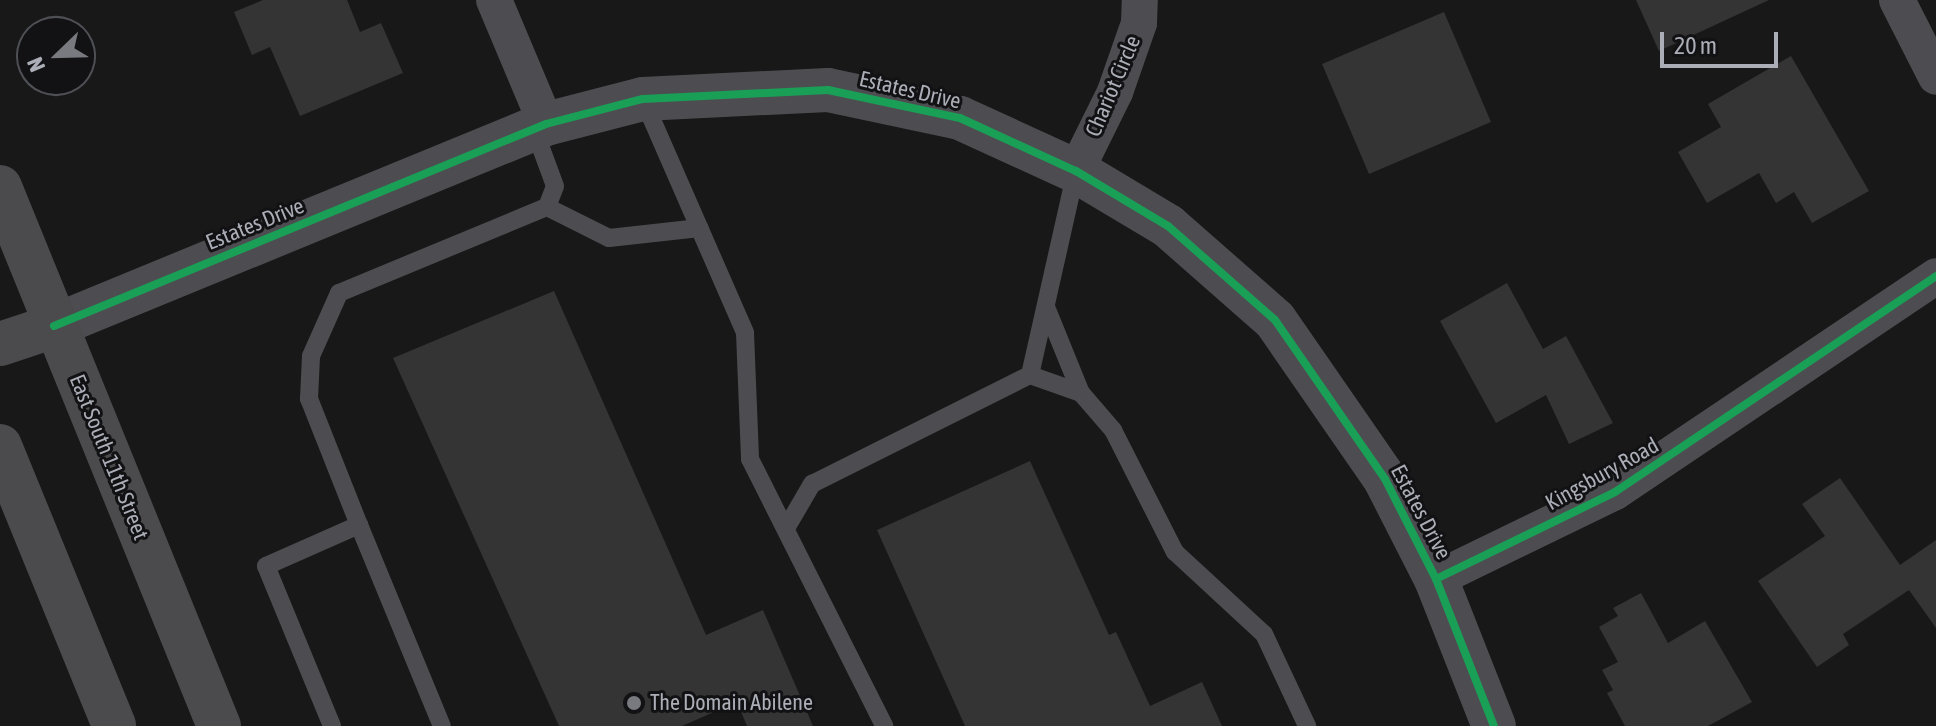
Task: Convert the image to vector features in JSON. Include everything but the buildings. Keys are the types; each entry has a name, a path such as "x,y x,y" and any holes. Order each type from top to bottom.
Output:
{"main road":[{"name":"East South 11th Street","path":"0,187 219,726"},
{"path":"0,344 54,326"},
{"path":"0,446 114,726"}],"street":[{"path":"494,0 540,126"},
{"name":"Chariot Circle","path":"1076,171 1115,92 1139,23 1140,0"},
{"path":"1897,0 1936,77"},
{"name":"Estates Drive","path":"54,326 540,126 643,99 828,90 960,118 1076,171 1168,226 1275,320 1385,479 1436,579 1494,726"},
{"name":"Kingsbury Road","path":"1436,579 1615,492 1936,276"}],"lane":[{"path":"643,99 745,333 750,459 788,525 884,726"},
{"path":"442,726 309,399 311,356 339,293 547,207 555,186 540,126"},
{"path":"1030,375 1076,171"},
{"path":"547,207 609,238 699,228"},
{"path":"1046,307 1081,393 1113,430 1175,552 1264,634 1307,726"},
{"path":"788,525 812,484 1030,375 1081,393"},
{"path":"332,726 266,566 359,525"}],"cycle path":[{"path":"54,326 546,124 643,99 828,90 960,118 1076,171 1168,226 1275,320 1385,479 1436,579 1494,726"},
{"path":"1436,579 1615,492 1936,276"}],"place":[{"name":"The Domain Abilene","path":"634,703"}]}
